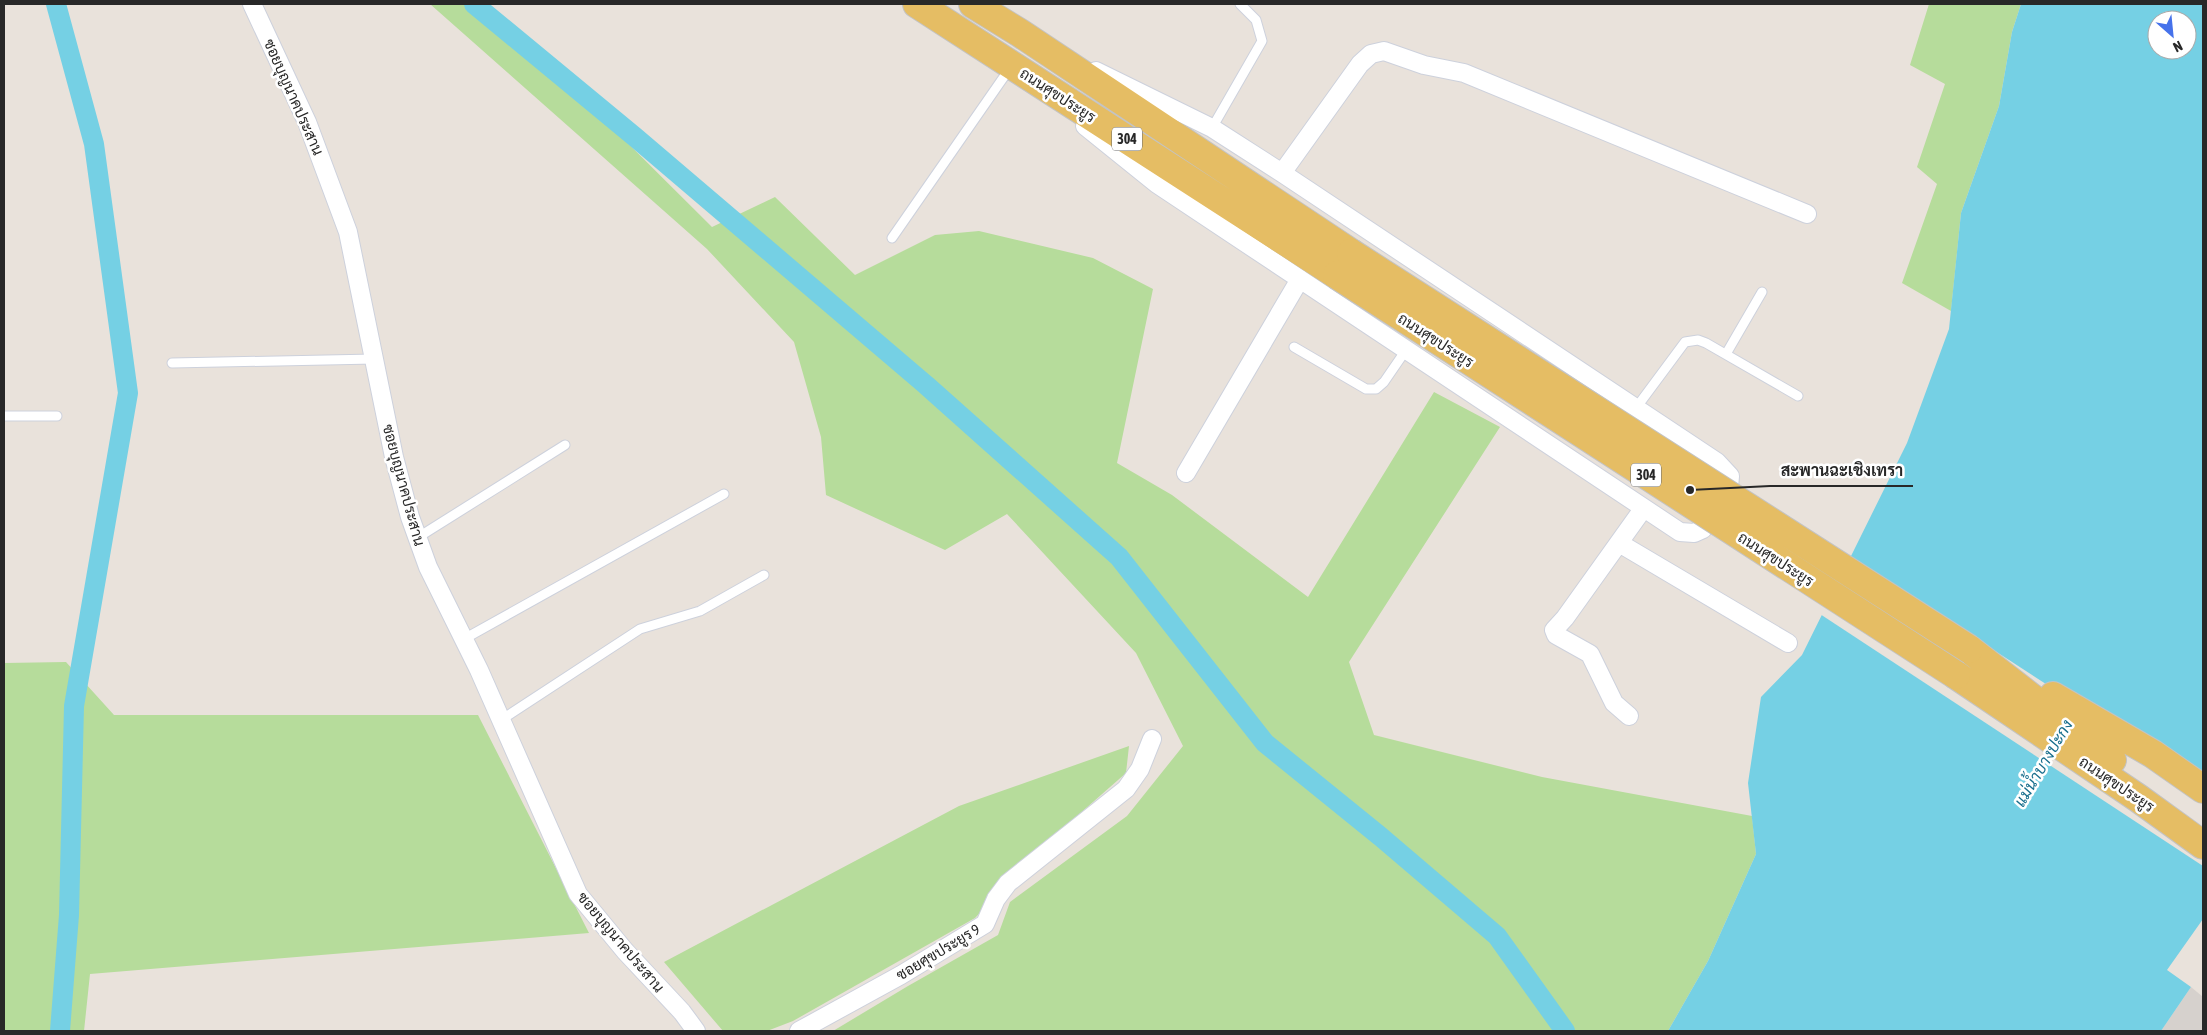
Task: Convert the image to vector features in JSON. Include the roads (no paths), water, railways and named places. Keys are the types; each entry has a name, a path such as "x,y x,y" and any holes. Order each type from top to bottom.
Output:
{"main road":[{"name":"ถนนศุขประยูร","path":"917,4 1007,62 1344,264 1969,649 2154,754 2203,789"},
{"name":"ถนนศุขประยูร","path":"973,4 1020,33 1344,264 2138,798 2203,845"},
{"name":"ถนนศุขประยูร","path":"1969,649 2131,775"},
{"name":"ถนนศุขประยูร","path":"1956,675 2131,775"},
{"path":"2131,775 2203,825"}],"street":[{"name":"ซอยบุญนาคประสาน","path":"252,4 307,122 348,232 394,457 417,538 428,567 464,639 578,894 625,951 682,1012 696,1031"},
{"path":"1007,62 1157,184 1680,532 1694,533 1703,529 1729,488 1730,476 1717,462 1212,128 1020,33"},
{"path":"1282,173 1360,64 1370,54 1384,50 1424,65 1464,73 1807,214"},
{"path":"1186,473 1300,279"},
{"path":"1628,716 1614,703 1590,654 1556,635 1554,630 1643,509"},
{"path":"1619,542 1788,643"},
{"name":"ซอยศุขประยูร 9","path":"800,1031 901,975 985,924 996,899 1008,883 1126,789 1140,770 1152,739"}],"lane":[{"path":"1212,128 1262,41 1256,20 1240,4"},
{"path":"892,238 1007,62"},
{"path":"1726,354 1762,292"},
{"path":"1636,408 1685,342 1698,340 1798,396"},
{"path":"1294,347 1366,389 1376,389 1384,382 1406,350"},
{"path":"172,363 374,359"},
{"path":"4,416 56,416"},
{"path":"417,538 565,445"},
{"path":"464,639 724,494"},
{"path":"501,720 640,629 700,611 764,575"}],"water":[{"name":"แม่น้ำบางปะกง","path":"2021,4 2203,4 2203,919 2167,970 2191,987 2161,1031 1668,1031 1708,961 1756,854 1748,783 1761,697 1802,655 1907,443 1949,329 1961,213 1999,106 2012,32"}],"waterway":[{"path":"56,4 94,144 128,393 74,706 69,915 60,1031"},
{"path":"474,4 635,137 926,385 1119,557 1265,743 1381,837 1497,936 1565,1031"}],"place":[{"name":"สะพานฉะเชิงเทรา","path":"1690,490"}]}
